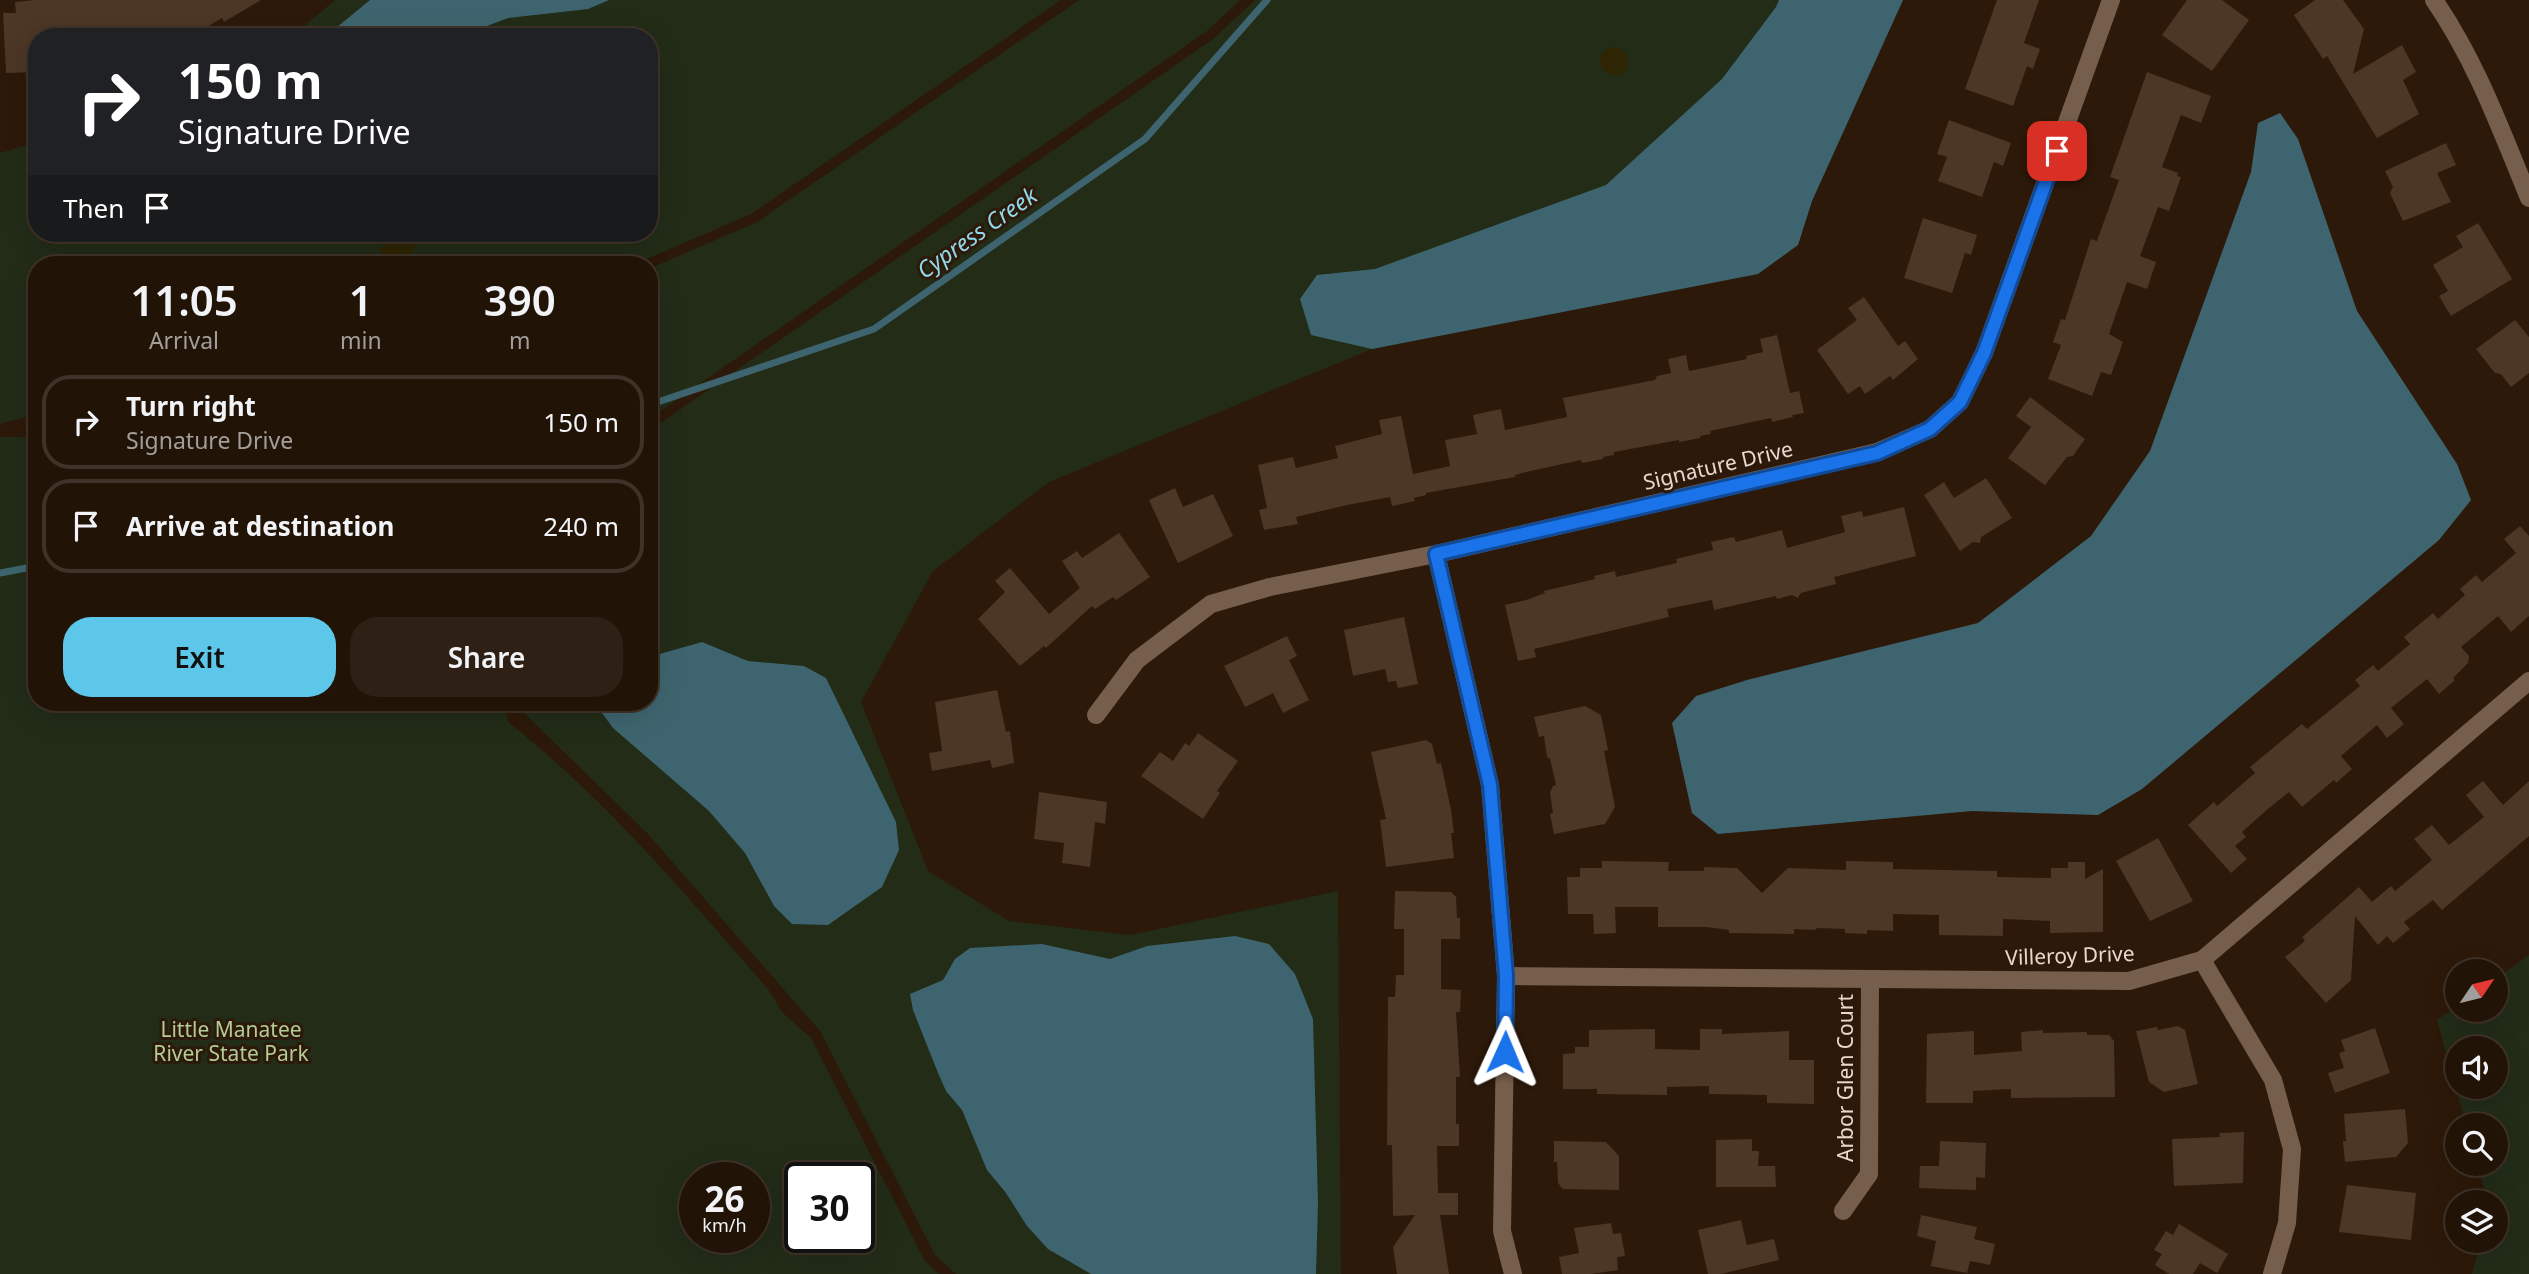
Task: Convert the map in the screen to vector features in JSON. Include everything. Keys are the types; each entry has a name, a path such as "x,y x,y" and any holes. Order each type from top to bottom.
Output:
{"street":[{"name":"Signature Drive","path":"1096,715 1137,660 1211,604 1270,587 1436,554 1877,453 1930,429 1960,402 1984,353 2111,0"},
{"path":"2434,0 2477,72 2529,198"},
{"path":"1436,554 1490,785 1506,976 1502,1231 1513,1274"},
{"name":"Villeroy Drive","path":"1506,976 2129,981 2202,960 2529,681"},
{"path":"2202,960 2273,1080 2292,1149 2287,1223 2272,1274"},
{"name":"Arbor Glen Court","path":"1843,1212 1868,1174 1870,980"}],"green space":[{"path":"335,0 1061,0 751,214 654,256 28,256 28,416 0,424 0,153 28,145 28,242 658,242 658,28 302,28"},
{"path":"1079,0 1240,0 1207,31 658,413 658,265 757,222"},
{"path":"1255,0 1903,0 1812,201 1798,245 1758,274 1372,349 1049,482 933,571 861,702 928,871 1009,921 1130,935 1338,891 1341,1274 956,1274 935,1255 820,1031 647,833 523,711 658,711 658,425 1213,39"},
{"name":"Little Manatee River State Park","path":"0,437 28,437 28,711 506,711 508,722 612,816 768,989 783,1013 811,1038 874,1162 784,1162 784,1253 875,1253 875,1163 925,1261 939,1274 0,1274"},
{"path":"2529,955 2529,1274 2472,1274 2478,1253 2508,1253 2508,1190 2485,1190 2480,1176 2508,1176 2508,1113 2463,1113 2459,1099 2508,1099 2508,1036 2445,1036 2445,1049 2437,1020 2445,1014 2445,1022 2508,1022 2508,970"}],"sand":[{"path":"1614,47 1624,51 1628,61 1624,71 1614,75 1604,71 1600,61 1604,51"},
{"path":"391,242 415,244 409,256 380,256 379,248"}],"water":[{"path":"370,0 609,0 588,9 508,18 482,28 336,28"},
{"path":"1779,0 1903,0 1812,201 1798,245 1758,274 1372,349 1311,335 1300,299 1317,275 1375,269 1606,185 1722,79"},
{"path":"2280,113 2298,139 2357,311 2457,464 2471,500 2439,540 2142,789 2098,815 1972,811 1718,834 1692,813 1672,723 1696,696 1747,680 1978,623 2091,536 2150,451 2251,172 2258,123"},
{"path":"702,642 748,661 804,666 826,678 896,822 899,850 882,887 828,925 792,924 774,906 745,853 709,811 613,728 601,711 658,711 658,654"},
{"path":"1235,936 1269,944 1295,974 1313,1019 1318,1203 1316,1274 1091,1274 1048,1249 1027,1226 987,1170 962,1110 946,1091 938,1073 913,1010 910,994 943,980 955,959 970,948 1042,944 1110,959 1147,946"}],"building":[{"path":"261,0 224,22 222,18 205,28 28,28 28,72 6,73 3,13 16,13 15,2"},
{"path":"1997,0 2039,0 2024,43 2040,49 2033,69 2027,66 2013,106 1965,89"},
{"path":"2187,0 2222,0 2249,20 2212,71 2162,35"},
{"path":"2315,0 2343,0 2364,29 2353,74 2402,45 2416,72 2403,80 2419,114 2377,138 2327,56 2323,59 2294,15"},
{"path":"2147,72 2211,96 2201,123 2181,115 2162,167 2178,173 2177,176 2181,177 2169,211 2158,207 2140,256 2156,262 2147,289 2127,282 2109,334 2123,342 2111,375 2101,372 2092,396 2048,379 2061,345 2053,342 2061,319 2065,320 2091,239 2097,241 2119,180 2110,177"},
{"path":"1949,120 2011,143 2003,166 1994,162 1982,197 1938,181 1947,157 1937,154"},
{"path":"2446,143 2456,165 2437,173 2451,202 2403,221 2390,193 2393,187 2385,171"},
{"path":"1923,218 1977,235 1971,255 1965,253 1952,293 1904,278"},
{"path":"2478,223 2512,279 2451,316 2439,296 2448,291 2433,265 2463,247 2456,236"},
{"path":"1864,297 1898,346 1905,341 1918,359 1893,380 1890,376 1865,394 1860,386 1848,394 1817,350 1857,320 1848,308"},
{"path":"2515,320 2529,337 2529,373 2511,387 2501,374 2495,373 2476,349"},
{"path":"1777,335 1790,393 1799,391 1804,413 1772,422 1771,418 1710,431 1711,434 1700,438 1614,452 1614,455 1603,459 1582,463 1581,460 1515,477 1426,493 1414,498 1415,501 1392,506 1390,497 1347,505 1296,517 1298,524 1264,530 1259,510 1267,508 1258,465 1293,457 1296,468 1338,458 1335,446 1382,434 1379,420 1401,416 1413,474 1450,466 1445,440 1477,434 1473,415 1501,409 1505,430 1567,417 1563,398 1655,380 1657,376 1671,373 1668,359 1686,355 1689,371 1747,359 1746,356 1763,352 1760,339"},
{"path":"2030,397 2085,439 2045,485 2008,458 2031,427 2016,416"},
{"path":"1986,478 2012,518 1981,537 1980,543 1973,542 1960,551 1924,495 1944,482 1954,498"},
{"path":"1175,488 1183,507 1213,494 1233,536 1178,563 1149,500"},
{"path":"1904,507 1916,556 1834,577 1836,584 1801,593 1798,598 1792,595 1777,599 1776,596 1714,610 1712,600 1667,609 1669,617 1534,649 1536,657 1518,661 1505,605 1526,600 1545,593 1544,591 1595,579 1594,576 1615,571 1616,577 1677,563 1676,559 1713,550 1711,542 1734,537 1736,542 1782,530 1787,548 1845,532 1841,516 1862,511 1863,517"},
{"path":"2520,526 2529,536 2529,616 2511,632 2498,616 2461,647 2469,656 2468,663 2453,678 2455,680 2439,694 2427,679 2391,708 2404,724 2387,738 2377,725 2341,756 2352,769 2336,783 2334,780 2302,807 2289,792 2269,808 2242,832 2246,837 2235,846 2247,859 2231,873 2188,825 2214,802 2217,806 2255,773 2250,767 2302,724 2307,729 2360,686 2355,680 2373,665 2378,671 2410,644 2404,637 2433,613 2438,619 2465,595 2460,589 2476,575 2482,582 2516,553 2504,539"},
{"path":"1119,533 1150,577 1116,600 1113,597 1095,609 1092,606 1046,648 1044,646 1020,666 978,619 1005,592 995,581 1010,568 1049,614 1080,588 1062,561 1077,551 1082,558"},
{"path":"1404,617 1418,684 1398,688 1396,681 1388,682 1385,669 1353,676 1344,630"},
{"path":"1287,636 1297,656 1289,660 1309,700 1283,713 1273,693 1245,707 1224,666"},
{"path":"997,690 1006,732 1010,731 1014,763 992,768 990,760 932,771 929,753 942,751 935,702"},
{"path":"1585,706 1601,715 1608,750 1604,751 1615,807 1605,824 1554,834 1550,792 1556,785 1544,736 1539,737 1534,717"},
{"path":"1198,733 1238,761 1217,791 1220,793 1203,819 1141,776 1160,752 1173,761 1185,743 1189,746"},
{"path":"1426,740 1432,744 1437,764 1441,763 1451,810 1454,858 1386,867 1380,820 1386,819 1371,752"},
{"path":"2483,781 2503,805 2529,781 2529,836 2442,910 2433,900 2404,922 2410,929 2393,943 2387,936 2378,945 2355,916 2351,980 2326,1003 2285,957 2305,941 2302,937 2359,887 2372,902 2391,886 2395,891 2432,860 2414,839 2432,825 2449,845 2484,817 2466,795"},
{"path":"1039,792 1107,802 1105,824 1095,822 1090,867 1062,863 1064,843 1034,839"},
{"path":"2158,838 2193,901 2150,921 2116,861"},
{"path":"1602,861 1669,862 1668,871 1704,871 1704,867 1737,868 1762,893 1788,868 1846,870 1846,861 1893,862 1893,869 1997,871 1997,877 2051,878 2051,868 2068,868 2068,862 2085,862 2085,879 2103,869 2103,932 2050,933 2050,921 2003,919 2003,936 1939,935 1939,915 1893,914 1893,931 1867,930 1867,934 1845,933 1845,929 1817,928 1794,929 1794,934 1729,933 1729,930 1706,927 1658,927 1658,907 1615,907 1616,933 1594,934 1593,914 1568,914 1567,877 1580,877 1580,868 1602,868"},
{"path":"1395,891 1451,892 1456,897 1457,918 1460,918 1460,939 1441,939 1441,989 1461,990 1460,1012 1456,1012 1460,1077 1456,1077 1459,1146 1437,1146 1438,1193 1458,1193 1458,1215 1440,1215 1449,1274 1397,1274 1393,1247 1415,1215 1393,1216 1392,1145 1387,1145 1388,997 1395,997 1396,975 1404,975 1404,929 1394,929"},
{"path":"2178,1026 2185,1030 2198,1084 2164,1092 2149,1082 2136,1031"},
{"path":"2375,1028 2390,1073 2335,1093 2328,1073 2344,1068 2339,1053 2345,1051 2341,1040"},
{"path":"1655,1029 1655,1049 1700,1050 1700,1029 1722,1029 1722,1034 1789,1031 1789,1060 1814,1060 1814,1104 1767,1103 1767,1095 1709,1094 1709,1086 1667,1087 1667,1095 1597,1094 1597,1089 1563,1089 1563,1054 1575,1053 1575,1047 1589,1047 1589,1030"},
{"path":"2043,1030 2043,1033 2087,1032 2087,1035 2109,1035 2114,1041 2115,1097 2011,1098 2011,1089 1973,1091 1973,1103 1926,1103 1927,1034 1974,1031 1974,1055 2022,1051 2021,1032"},
{"path":"2405,1109 2408,1143 2396,1157 2345,1162 2344,1114"},
{"path":"2244,1132 2243,1183 2174,1186 2172,1139 2220,1137 2219,1133"},
{"path":"1752,1139 1752,1151 1759,1151 1758,1166 1775,1166 1776,1187 1716,1187 1716,1140"},
{"path":"1554,1141 1606,1142 1619,1156 1619,1190 1563,1189 1558,1183 1557,1162 1554,1162"},
{"path":"1940,1141 1986,1143 1985,1178 1976,1177 1976,1190 1919,1188 1920,1166 1939,1166"},
{"path":"2347,1185 2416,1193 2411,1240 2339,1232"},
{"path":"1921,1215 1977,1227 1974,1239 1995,1244 1990,1265 1970,1261 1967,1273 1931,1266 1936,1241 1917,1236"},
{"path":"1741,1220 1747,1245 1774,1239 1779,1260 1721,1274 1708,1274 1698,1230"},
{"path":"1611,1223 1613,1234 1621,1233 1625,1256 1617,1257 1618,1270 1562,1274 1559,1257 1579,1253 1574,1228"},
{"path":"2179,1224 2228,1254 2217,1273 2200,1263 2193,1274 2169,1274 2155,1265 2162,1254 2154,1250 2166,1231 2173,1235"}],"waterway":[{"name":"Cypress Creek","path":"658,402 874,329 1145,139 1267,0"},
{"name":"Cypress Creek","path":"0,573 28,568"}],"route":[{"path":"1505,1052 1506,976 1490,785 1436,554 1877,453 1930,429 1960,402 1984,353 2057,151"}]}
